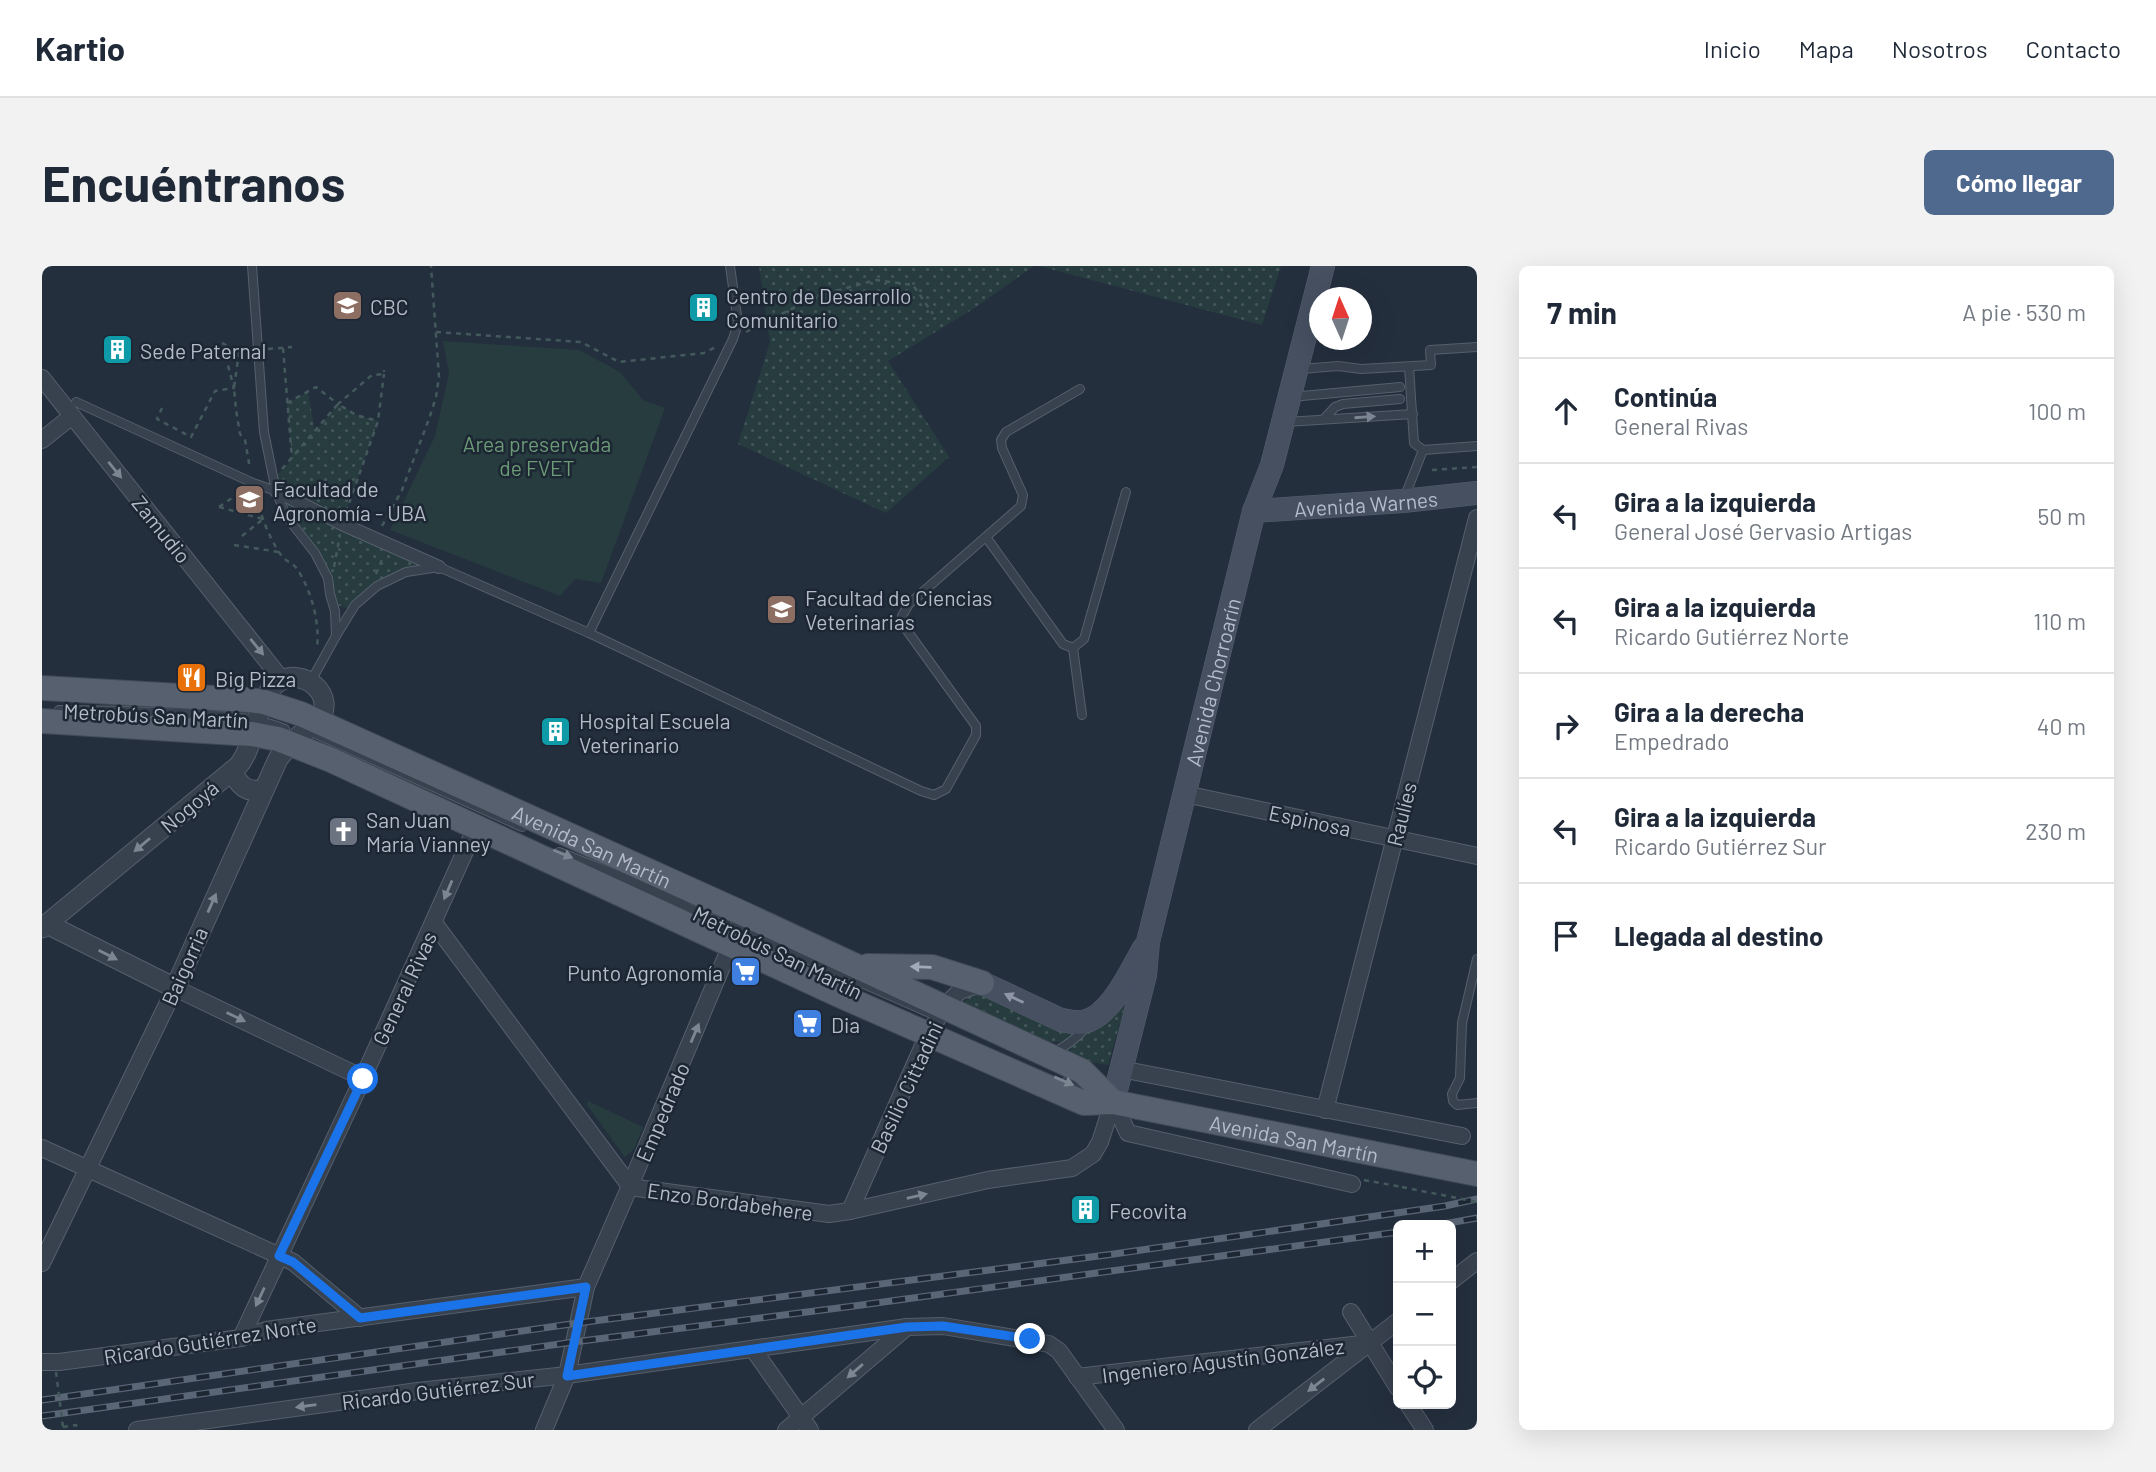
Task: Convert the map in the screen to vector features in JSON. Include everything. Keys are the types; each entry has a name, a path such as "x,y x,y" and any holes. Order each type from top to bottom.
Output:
{"main road":[{"name":"Avenida Chorroarín","path":"1113,1102 1145,975 1148,942 1254,511 1272,465 1323,266"},
{"name":"Avenida Warnes","path":"1254,511 1477,493"},
{"name":"Avenida San Martín","path":"45,706 259,717 292,710 304,733 331,760 475,827 738,928 857,966 936,1022 989,1028 1082,1071 1113,1102"},
{"name":"Avenida San Martín","path":"45,706 259,717 455,782 738,928 936,1022 1084,1103 1113,1102 1477,1174"},
{"path":"857,966 932,967 982,983 1061,1020 1074,1022 1092,1019 1110,1004 1148,942"}],"street":[{"name":"Zamudio","path":"42,378 74,409 283,681"},
{"path":"42,440 74,409"},
{"path":"275,485 342,524 439,567"},
{"name":"Raulíes","path":"1325,1110 1477,518"},
{"path":"283,681 314,676 321,693 322,712 304,733"},
{"name":"Nogoyá","path":"45,926 242,761 269,693 277,683 283,681"},
{"name":"Baigorria","path":"42,1263 175,988 263,789 278,759 304,733"},
{"path":"232,771 244,788 254,791 263,789"},
{"name":"Espinosa","path":"1185,794 1477,856"},
{"name":"General Rivas","path":"241,1338 363,1079 475,827"},
{"name":"Enzo Bordabehere","path":"434,923 631,1186 829,1214 850,1211 988,1180 1072,1168 1093,1154 1100,1142 1113,1102"},
{"path":"45,926 363,1079"},
{"name":"Empedrado","path":"544,1430 567,1376 586,1287 738,928"},
{"name":"Basilio Cittadini","path":"850,1211 936,1022 960,991 982,983"},
{"name":"Avenida San Martín","path":"1121,1069 1462,1136"},
{"name":"Avenida San Martín","path":"1113,1102 1128,1133 1352,1184"},
{"path":"42,1148 293,1262 360,1318"},
{"path":"1456,1277 1477,1261"},
{"name":"Ricardo Gutiérrez Norte","path":"42,1362 241,1338 266,1330 586,1287"},
{"path":"1351,1312 1393,1380"},
{"path":"1257,1430 1393,1325"},
{"name":"Ricardo Gutiérrez Sur","path":"138,1430 199,1426 418,1391 567,1376 907,1327 943,1326 1049,1344 1059,1351 1116,1430"},
{"path":"786,1430 806,1424 907,1327"},
{"name":"Ingeniero Agustín González","path":"1077,1377 1370,1343"},
{"path":"753,1349 806,1424"},
{"path":"1411,1409 1425,1430"}],"lane":[{"path":"252,266 264,432 275,485 286,516 315,553 328,578 335,611 336,636"},
{"path":"589,633 733,339 738,323 730,266"},
{"path":"1297,369 1431,365 1430,350 1477,347"},
{"path":"1409,367 1414,443 1423,450 1477,446"},
{"path":"1290,398 1400,387"},
{"path":"314,676 355,605 390,579 405,572 439,567 589,633 934,795 946,789 975,735 976,726 903,625 902,616 909,604 1021,506 1023,495 1002,448 1001,440 1006,432 1080,389"},
{"path":"1324,419 1335,407 1343,404 1400,399"},
{"path":"74,409 253,483 275,485"},
{"path":"1283,422 1413,414"},
{"path":"1403,501 1423,450"},
{"path":"1073,648 1084,639 1126,492"},
{"path":"986,537 1063,643 1073,648"},
{"path":"331,597 336,605 344,608 355,605"},
{"path":"1073,648 1082,715"},
{"name":"Metrobús San Martín","path":"82,700 243,708 259,717"},
{"path":"304,733 534,832"},
{"path":"304,733 502,829"},
{"path":"455,782 522,827"},
{"name":"Metrobús San Martín","path":"558,841 618,866 738,928 772,951 878,1001"},
{"name":"Metrobús San Martín","path":"554,850 738,928"},
{"path":"1477,959 1462,1023 1460,1079 1452,1094 1457,1105 1477,1103"},
{"path":"1047,1055 1079,1034 1092,1019"},
{"path":"1058,1079 1113,1102"}],"path":[{"path":"369,593 382,541 429,419 439,377 431,266"},
{"path":"436,332 581,342 619,362 704,353 817,296 876,280 913,285 933,314"},
{"path":"234,388 239,352 222,343 234,388 240,434 263,519 284,560 295,567 304,583 317,624 317,648"},
{"path":"259,350 292,347"},
{"path":"283,348 292,459"},
{"path":"275,485 292,459 338,404 372,375 384,372 378,421 342,524 331,597"},
{"path":"287,403 316,387 356,415 378,421"},
{"path":"162,408 157,419 191,437 215,391 234,388"},
{"path":"1432,470 1477,467"},
{"path":"253,483 219,507 263,519"},
{"path":"242,536 263,519"},
{"path":"234,545 279,552"},
{"path":"1352,1184 1363,1186 1364,1179 1477,1202"},
{"path":"56,1372 63,1427 76,1425 77,1430"}],"green space":[{"path":"759,266 1034,266 973,309 888,361 949,457 886,513 738,444 770,342"},
{"path":"1039,266 1281,266 1262,325"},
{"name":"Area preservada de FVET","path":"443,341 579,350 620,372 643,400 665,408 601,583 575,579 560,596 390,530 435,436 449,373"},
{"path":"308,392 315,432 338,404 356,415 378,421 342,523 439,567 390,579 348,608 336,605 328,578 295,528 274,479 292,459 287,403"},
{"path":"982,993 1077,1031 1077,1034 1063,1042 1048,1042 963,1005 968,996"},
{"path":"1122,1002 1126,1002 1108,1065 1085,1061 1067,1053 1087,1031"},
{"path":"588,1101 643,1127 634,1149 625,1157 587,1105"}],"railway":[{"path":"42,1400 578,1323 1114,1254 1445,1206 1477,1199"},
{"path":"1456,1222 1477,1218"},
{"path":"42,1416 1393,1233"}],"place":[{"name":"CBC","path":"347,306"},
{"name":"Centro de Desarrollo Comunitario","path":"703,307"},
{"name":"Sede Paternal","path":"117,350"},
{"name":"Facultad de Agronomía - UBA","path":"250,500"},
{"name":"Facultad de Ciencias Veterinarias","path":"782,609"},
{"name":"Big Pizza","path":"192,678"},
{"name":"Hospital Escuela Veterinario","path":"556,732"},
{"name":"San Juan María Vianney","path":"343,831"},
{"name":"Punto Agronomía","path":"746,972"},
{"name":"Dia","path":"808,1024"},
{"name":"Fecovita","path":"1086,1210"}],"route":[{"path":"363,1079 279,1256 293,1262 360,1318 586,1287 567,1376 907,1327 943,1326 1030,1339"}]}
